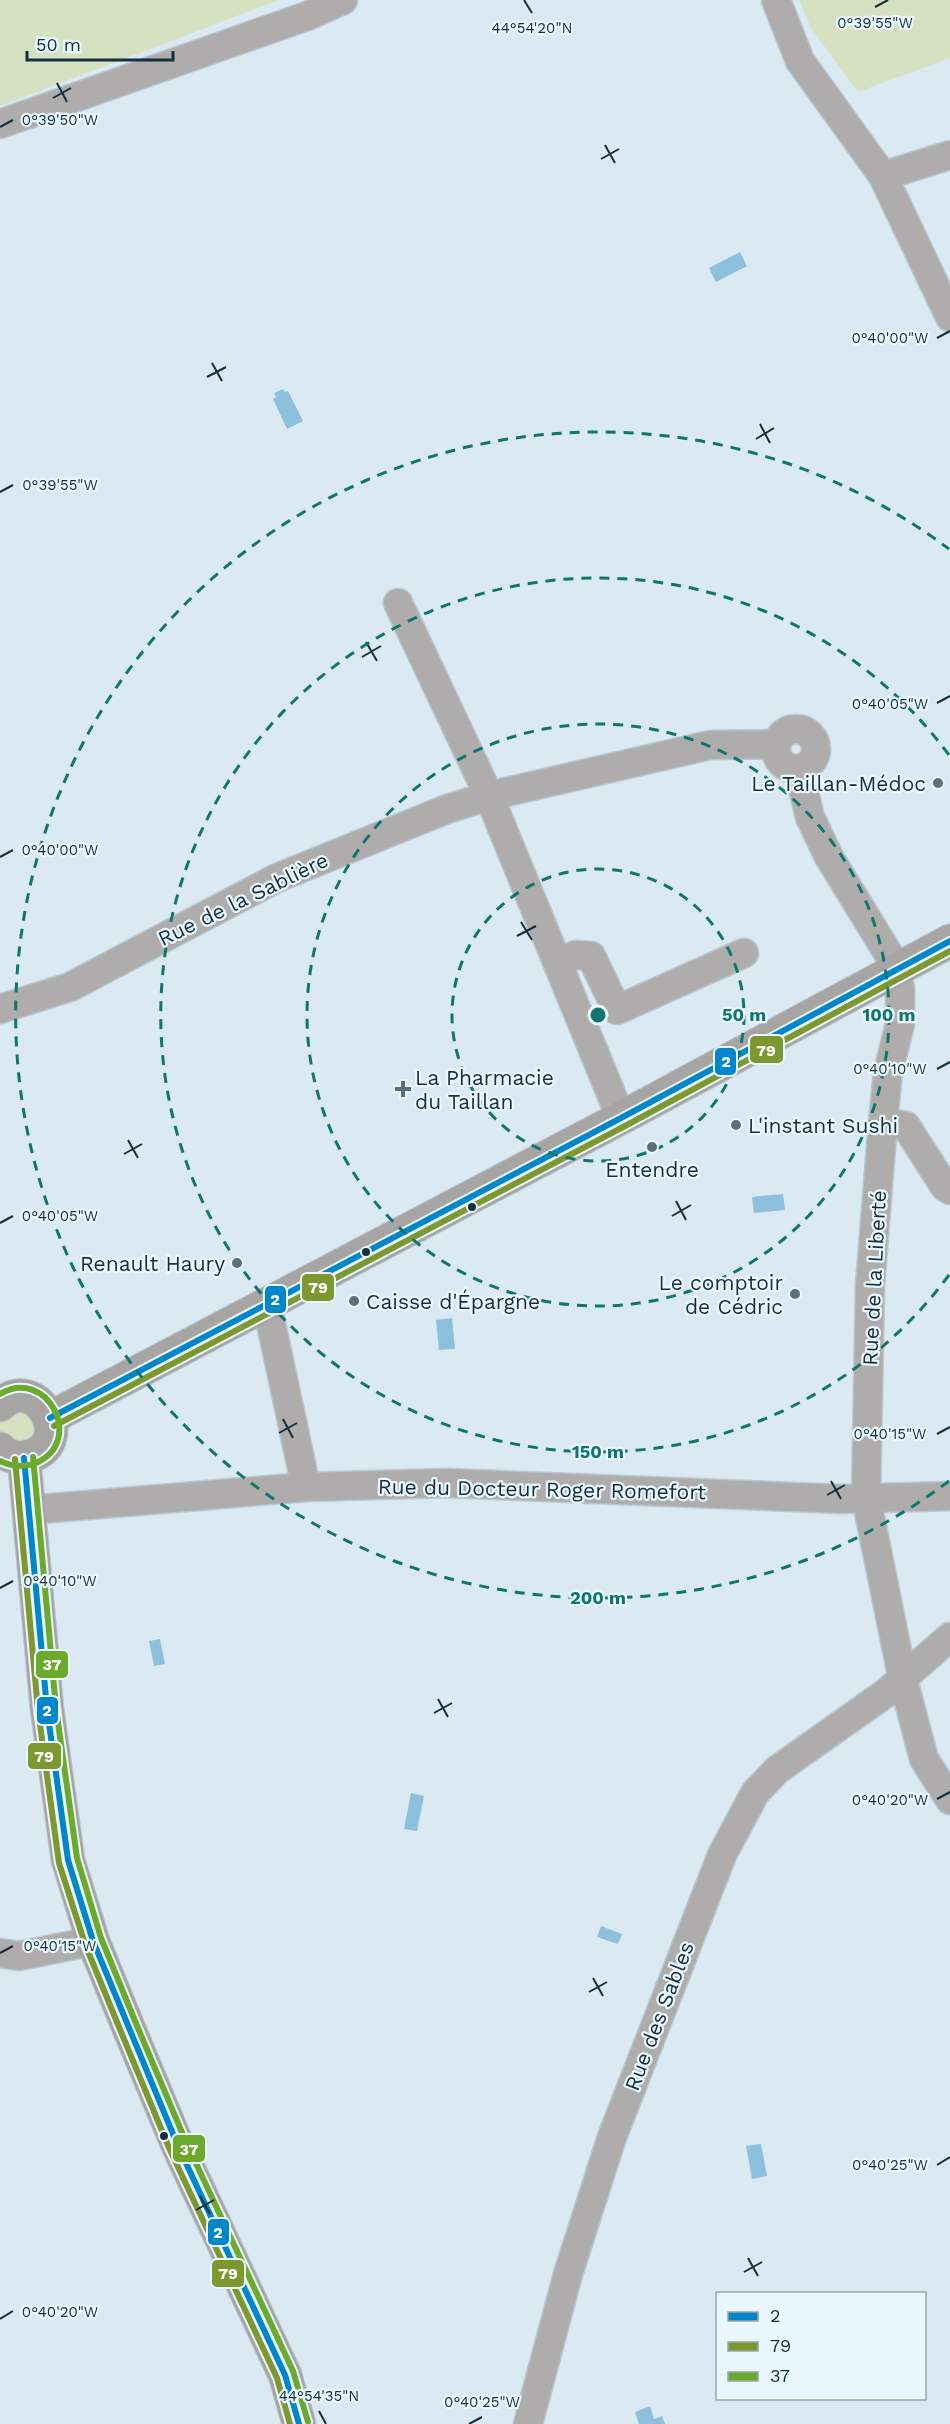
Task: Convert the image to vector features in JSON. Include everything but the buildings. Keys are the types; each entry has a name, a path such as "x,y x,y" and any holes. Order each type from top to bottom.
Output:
{"main road":[{"path":"50,1418 621,1118 950,941"},
{"path":"1,1400 28,1397 39,1402 50,1418 52,1432 46,1446 38,1454 12,1454 28,1510 47,1708 68,1860 93,1941 178,2146 285,2375 299,2424"}],"street":[{"path":"0,124 307,16 343,0"},
{"path":"776,0 800,61 883,176 950,317"},
{"path":"883,176 950,155"},
{"path":"398,603 489,796 621,1118"},
{"name":"Rue de la Sablière","path":"0,1008 70,987 277,878 447,809 489,796 710,745 776,744 776,751 782,763 794,769 801,768"},
{"name":"Rue de la Liberté","path":"801,768 801,780 810,817 829,858 891,957 900,988 900,1024 888,1072 870,1285 866,1497 903,1680 924,1759 950,1800"},
{"path":"557,962 576,955 591,956 616,1010 744,953"},
{"path":"883,1122 906,1126 945,1188 950,1190"},
{"path":"267,1305 306,1487"},
{"name":"Rue du Docteur Roger Romefort","path":"28,1510 306,1487 447,1483 842,1499 950,1496"},
{"name":"Rue des Sables","path":"528,2424 568,2274 612,2137 722,1855 755,1792 777,1770 903,1680 950,1637"},
{"path":"0,1953 19,1956 93,1941"}],"green space":[{"path":"0,0 279,0 0,106"},
{"path":"799,0 950,0 950,58 858,92 811,28"},
{"path":"10,1410 41,1417 31,1449 0,1435 0,1421"}],"water":[{"path":"740,252 747,266 716,282 709,268"},
{"path":"283,389 285,392 288,391 303,421 287,429 273,399 276,397 274,393"},
{"path":"783,1194 785,1210 754,1213 752,1197"},
{"path":"452,1318 455,1349 439,1350 436,1320"},
{"path":"596,1593 597,1604 574,1607 573,1596"},
{"path":"160,1639 165,1664 154,1666 149,1641"},
{"path":"411,1793 424,1796 417,1831 404,1829"},
{"path":"601,1926 622,1934 618,1944 597,1937"},
{"path":"761,2144 767,2176 752,2179 746,2146"},
{"path":"650,2406 654,2419 662,2416 665,2424 639,2424 635,2412"}],"transit line":[{"name":"2","path":"50,1418 621,1118 950,941"},
{"name":"79","path":"54,1426 625,1126 950,951"},
{"name":"37","path":"0,1394 17,1388 32,1390 45,1398 54,1410 59,1424 58,1439 51,1453 36,1463 18,1466 0,1461"},
{"name":"37","path":"33,1457 56,1708 77,1858 101,1938 186,2142 293,2371 308,2422"},
{"name":"2","path":"24,1458 47,1709 68,1860 93,1941 178,2146 285,2375 299,2424"},
{"name":"79","path":"15,1459 38,1710 59,1863 85,1944 119,2027 170,2150 277,2378 290,2424"}],"place":[{"name":"Le Taillan-Médoc","path":"938,783"},
{"name":"La Pharmacie du Taillan","path":"403,1089"},
{"name":"L'instant Sushi","path":"736,1125"},
{"name":"Entendre","path":"652,1147"},
{"name":"Renault Haury","path":"237,1263"},
{"name":"Le comptoir de Cédric","path":"795,1294"},
{"name":"Caisse d'Épargne","path":"354,1301"}]}
